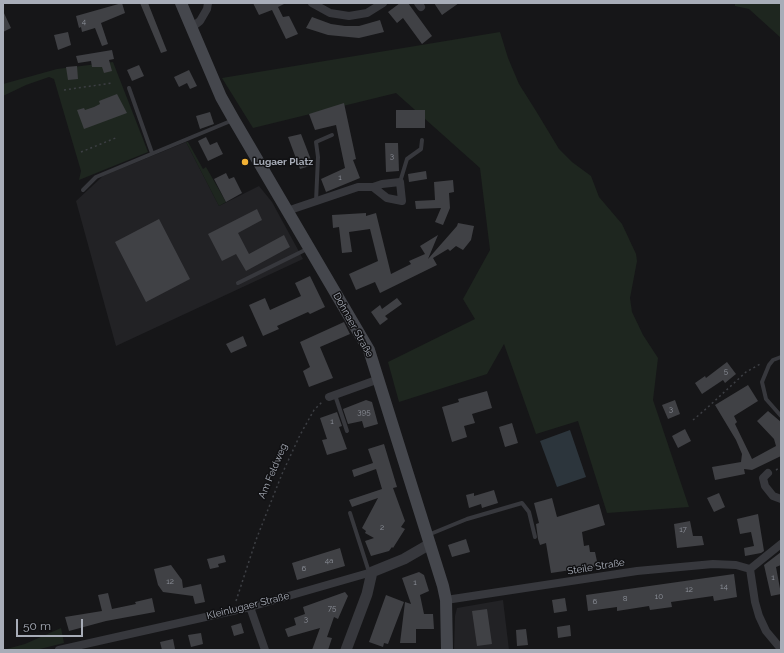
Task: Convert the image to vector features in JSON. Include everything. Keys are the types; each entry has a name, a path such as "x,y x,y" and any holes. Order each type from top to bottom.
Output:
{"main road":[{"name":"Dohnaer Straße","path":"181,3 221,97 369,350 429,539 446,600 447,650"}],"street":[{"path":"191,28 200,21 205,13 208,3"},
{"path":"312,3 330,13 350,16 367,14 383,3"},
{"path":"287,211 358,187 373,187 382,184 400,182 402,202 387,198 373,187"},
{"path":"332,396 379,379"},
{"path":"768,474 763,478 765,486 773,496 781,499"},
{"name":"Kleinlugaer Straße","path":"59,650 250,607 371,572 404,559 429,539"},
{"path":"781,544 750,569 755,602 759,616 766,631 781,649"},
{"name":"Steile Straße","path":"446,600 637,571 713,564 736,565 750,569"},
{"path":"346,650 368,594 371,572"},
{"path":"250,607 265,650"}],"lane":[{"path":"129,88 152,153"},
{"path":"83,190 96,177 234,120"},
{"path":"316,202 318,157 316,142 332,136"},
{"path":"400,182 407,159 422,149 422,140"},
{"path":"238,283 309,248"},
{"path":"781,357 773,360 762,382 766,399 781,416"},
{"path":"332,396 347,431"},
{"path":"429,539 467,519 517,503 522,503 530,512 535,537"},
{"path":"350,513 371,572"}],"path":[{"path":"64,90 112,83"},
{"path":"81,152 118,137"},
{"path":"693,420 746,372 759,364 773,360"},
{"name":"Am Feldweg","path":"234,611 236,596 282,474 300,435 314,410 332,396"}],"shaded area":[{"path":"735,3 781,3 781,38 749,9 735,6"},
{"path":"500,32 508,58 519,84 559,149 572,162 591,176 599,197 622,224 636,254 637,261 630,298 632,312 643,335 658,358 653,400 689,507 607,513 578,421 536,434 504,344 487,374 399,402 388,362 475,319 463,299 490,250 480,168 396,93 253,128 222,78"},
{"path":"113,62 148,152 79,180 81,171 54,79 49,77 26,85 3,96 3,84 57,69"},
{"path":"186,142 219,206 259,186 272,202 303,259 116,346 76,201 103,176"},
{"path":"186,142 188,142 203,169 206,167 226,202 219,206"},
{"path":"570,430 586,477 557,487 540,441"},
{"path":"503,600 509,650 454,650 455,616 457,608"},
{"path":"61,628 64,643 36,650 3,650 25,644"}],"building":[{"path":"122,3 125,13 101,23 108,44 102,46 95,28 82,32 81,27 79,28 76,16"},
{"path":"140,3 148,3 167,51 161,53"},
{"path":"253,3 286,3 278,7 283,17 289,16 298,34 286,39 272,10 259,15"},
{"path":"400,3 408,3 432,36 422,44 403,18 397,23 388,12"},
{"path":"434,3 459,3 442,15"},
{"path":"3,11 11,28 3,32"},
{"path":"312,17 331,24 345,26 359,26 380,20 384,32 359,38 328,35 306,28"},
{"path":"68,32 71,45 58,50 54,35"},
{"path":"112,50 114,59 109,60 112,71 104,73 102,67 92,67 91,61 78,63 76,56"},
{"path":"139,65 144,76 132,81 127,70"},
{"path":"77,66 78,79 68,80 66,67"},
{"path":"189,70 197,86 190,89 187,83 179,87 174,77"},
{"path":"117,94 127,113 84,129 77,110 84,108 85,110 94,107 100,104 99,101"},
{"path":"344,103 356,159 353,160 360,178 326,192 321,179 345,168 336,125 315,130 309,114"},
{"path":"396,110 425,110 425,128 396,128"},
{"path":"210,112 214,124 200,129 196,116"},
{"path":"301,134 313,165 300,169 288,137"},
{"path":"206,137 210,145 217,142 223,154 208,161 198,141"},
{"path":"385,143 398,143 399,171 386,172"},
{"path":"426,171 427,179 409,182 408,174"},
{"path":"226,173 229,179 234,177 242,193 226,202 214,179"},
{"path":"453,180 454,192 449,193 450,208 443,225 435,222 441,208 416,209 415,201 435,200 434,182"},
{"path":"257,209 262,220 238,233 249,254 284,235 290,247 246,271 236,254 222,261 208,234"},
{"path":"366,213 366,216 376,213 391,274 411,264 409,261 425,254 420,246 438,235 428,259 458,223 474,226 471,240 463,250 456,246 450,251 448,249 433,258 437,265 380,293 375,282 356,290 349,274 378,261 370,229 349,232 352,252 342,253 339,227 333,228 332,215"},
{"path":"159,219 190,279 146,302 115,242"},
{"path":"310,276 325,307 310,314 308,312 277,326 279,329 263,336 249,305 265,298 270,310 301,296 295,283"},
{"path":"397,298 402,304 385,316 388,319 380,325 371,312 380,305 382,309"},
{"path":"344,322 350,334 320,347 333,378 309,387 303,371 310,367 300,342"},
{"path":"243,336 247,346 231,353 226,344"},
{"path":"727,362 736,374 725,383 723,380 702,394 695,383 705,376 706,378"},
{"path":"748,385 758,401 734,416 737,422 735,424 752,459 776,446 774,439 757,421 768,411 781,422 781,456 752,470 744,469 745,474 715,480 712,467 741,462 742,454 736,440 715,405"},
{"path":"487,391 492,408 472,414 475,423 464,426 467,437 452,442 442,407 459,402 458,399"},
{"path":"366,400 372,402 378,424 364,428 362,421 348,424 343,409"},
{"path":"675,400 680,414 668,419 662,405"},
{"path":"337,412 342,426 339,427 347,449 327,455 322,440 327,439 320,418"},
{"path":"512,423 518,443 505,447 499,427"},
{"path":"685,429 691,441 678,448 672,436"},
{"path":"384,444 397,487 393,488 405,521 401,527 405,529 393,548 392,547 389,551 371,556 365,541 374,538 365,533 366,531 362,528 378,498 352,507 349,500 382,489 376,469 354,477 352,470 373,463 368,449"},
{"path":"494,490 498,503 482,508 481,504 469,508 466,495 474,493 474,496"},
{"path":"719,493 725,507 714,512 707,498"},
{"path":"552,498 557,517 599,504 605,525 582,532 584,546 589,545 590,552 595,552 598,566 551,573 546,543 540,545 538,539 536,524 539,523 534,503"},
{"path":"758,514 764,551 745,556 744,548 754,546 751,532 740,534 737,519"},
{"path":"690,521 693,536 702,536 704,545 677,548 674,524"},
{"path":"466,539 470,552 452,557 448,545"},
{"path":"340,548 345,566 297,580 292,563"},
{"path":"781,552 781,565 776,567 781,594 771,596 764,565"},
{"path":"224,555 226,562 218,564 219,567 210,569 207,559"},
{"path":"171,565 182,580 183,588 201,584 205,602 195,604 193,596 163,592 158,585 154,569"},
{"path":"419,572 424,575 429,591 420,595 424,614 433,614 434,629 416,629 416,643 400,643 405,602 411,604 402,578"},
{"path":"734,574 737,597 714,601 713,596 671,602 672,607 650,610 649,606 617,611 617,607 588,611 586,595"},
{"path":"345,592 348,596 338,619 334,617 327,637 332,638 328,650 312,650 320,628 288,637 285,629 296,625 294,618 305,614 303,607"},
{"path":"108,593 112,609 136,604 135,602 152,598 155,612 106,621 69,631 65,617 102,611 98,595"},
{"path":"386,595 404,602 388,644 384,643 383,647 369,642"},
{"path":"565,598 567,611 554,613 552,600"},
{"path":"487,609 492,644 477,646 472,611"},
{"path":"241,623 244,633 234,636 231,626"},
{"path":"570,625 571,636 558,638 557,627"},
{"path":"526,629 528,645 517,646 516,630"},
{"path":"201,633 203,644 191,647 188,635"},
{"path":"173,639 175,649 162,650 160,642"}],"place":[{"name":"Lugaer Platz","path":"245,162"}]}
